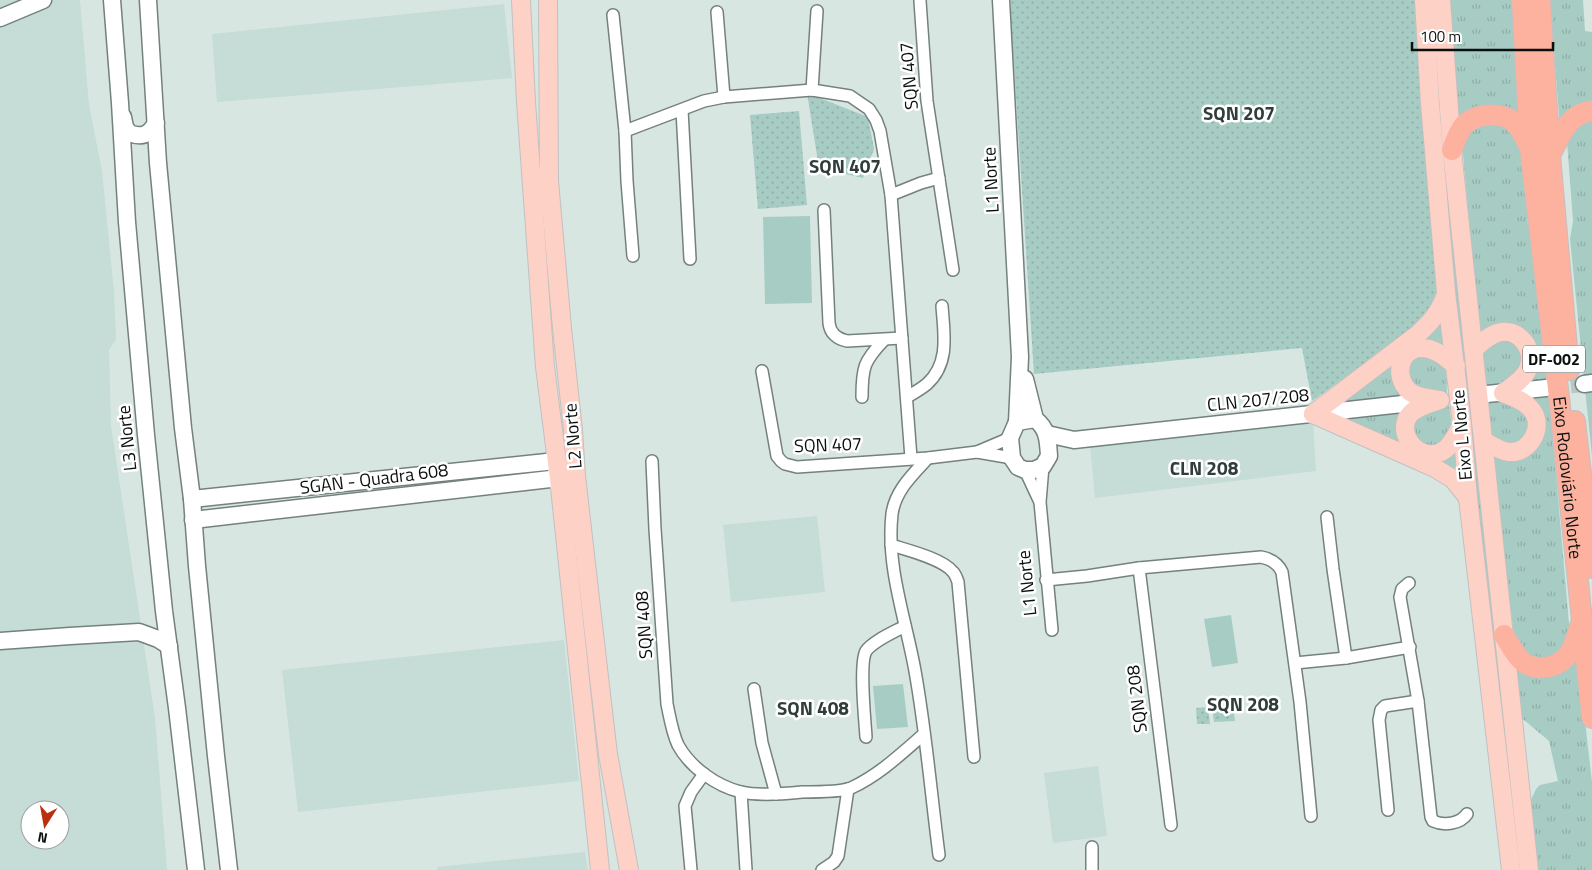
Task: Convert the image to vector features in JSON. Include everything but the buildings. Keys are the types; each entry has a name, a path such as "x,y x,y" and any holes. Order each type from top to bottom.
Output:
{"highway":[{"name":"Eixo Rodoviário Norte","path":"1522,0 1530,148 1560,406 1592,718"},
{"name":"Eixo Rodoviário Norte","path":"1540,0 1550,155 1569,372 1592,568"},
{"path":"1550,155 1567,124 1574,117 1592,111"},
{"path":"1452,150 1457,135 1466,123 1472,119 1489,115 1506,117 1512,120 1517,125 1530,148"},
{"path":"1504,635 1523,662 1534,667 1547,667 1566,658 1575,642 1582,622"}],"main road":[{"name":"L2 Norte","path":"521,0 545,367 600,870"},
{"name":"L2 Norte","path":"548,0 549,182 562,328 576,476 608,754 629,870"},
{"name":"Eixo L Norte","path":"1424,0 1430,104 1446,292 1456,366 1468,498 1511,870"},
{"name":"Eixo L Norte","path":"1441,0 1452,150 1529,870"},
{"path":"523,42 537,47 545,44 549,39"},
{"path":"1446,292 1443,303 1432,322 1312,414 1435,468 1452,479 1468,498"},
{"path":"1474,349 1496,333 1504,332 1516,334 1527,345 1530,359 1528,370 1521,378 1495,394"},
{"path":"1444,399 1416,395 1409,391 1402,383 1400,377 1399,370 1403,358 1413,350 1421,348 1430,349 1444,356 1456,366"},
{"path":"1484,441 1500,450 1518,451 1527,447 1537,427 1536,415 1525,403 1495,394"},
{"path":"1444,399 1424,405 1412,413 1406,427 1407,437 1412,446 1420,452 1429,454 1443,452 1453,441 1462,424"}],"street":[{"path":"0,18 43,0"},
{"name":"L3 Norte","path":"112,0 139,362 164,611 196,870"},
{"path":"148,0 158,163 183,428 192,499 216,756 229,870"},
{"name":"L1 Norte","path":"1001,0 1020,357 1017,422"},
{"name":"SQN 407","path":"920,1 927,101 953,270"},
{"path":"812,90 817,11"},
{"path":"717,12 724,97"},
{"path":"613,15 625,131 633,256"},
{"path":"625,131 704,101 724,97 812,90 850,96 872,114 880,131 891,194 911,458"},
{"path":"120,103 125,127 129,133 140,136 146,135 156,123"},
{"path":"682,110 690,259"},
{"path":"124,164 130,149 136,146 146,147 150,150 158,163"},
{"path":"891,194 939,178"},
{"path":"824,210 829,326 835,336 844,340 902,338"},
{"path":"907,397 926,385 934,377 942,363 945,351 942,306"},
{"path":"862,397 865,363 884,340"},
{"name":"L1 Norte","path":"1020,357 1035,419"},
{"name":"SQN 407","path":"762,371 777,456 780,462 790,466 928,458 978,452"},
{"path":"1495,394 1546,388"},
{"name":"CLN 207/208","path":"1047,434 1074,440 1444,399"},
{"path":"1035,419 1041,424 1047,434 1046,461 1034,470 1025,470 1018,467 1012,458 1010,438 1017,422 1035,419"},
{"path":"978,452 1010,438"},
{"name":"CLN 207/208","path":"1046,461 1074,440"},
{"path":"978,452 1012,458"},
{"path":"928,458 908,479 897,497 892,513 891,546 920,697 939,855"},
{"name":"L1 Norte","path":"1046,461 1040,502 1052,630"},
{"name":"SQN 408","path":"652,462 667,704 673,730 685,757 704,774 724,786 742,792 776,794 848,789 878,773 924,734"},
{"path":"192,499 557,469"},
{"name":"SGAN - Quadra 608","path":"193,520 557,469"},
{"name":"L1 Norte","path":"1025,470 1040,502"},
{"path":"1327,517 1346,658"},
{"path":"891,546 920,554 940,563 954,572 958,582 974,757"},
{"path":"1046,580 1139,568 1261,557 1273,561 1282,572 1295,663 1311,816"},
{"name":"SQN 208","path":"1139,568 1170,825"},
{"path":"1409,582 1402,589 1400,596 1410,647 1433,821 1436,823 1457,823 1464,819 1467,814"},
{"path":"139,632 158,621 164,611"},
{"path":"866,737 864,656 873,644 905,626"},
{"path":"0,641 139,632 158,638 169,646"},
{"path":"1295,663 1346,658 1410,647"},
{"path":"754,689 762,743 776,794"},
{"path":"1388,810 1379,720 1380,712 1386,706 1418,702"},
{"path":"691,870 686,806 691,792 704,774"},
{"path":"822,870 834,862 838,856 848,789"},
{"path":"742,792 746,870"},
{"path":"1092,847 1092,870"}],"shaded area":[{"path":"0,0 80,0 89,105 102,171 114,292 116,339 109,350 111,426 155,718 167,870 0,870"},
{"path":"504,4 512,78 217,102 212,34"},
{"path":"1313,422 1316,471 1095,498 1090,444"},
{"path":"817,516 825,592 731,602 723,525"},
{"path":"564,640 579,781 298,812 282,670"},
{"path":"1098,766 1107,836 1053,843 1044,773"},
{"path":"585,852 588,870 437,870 437,867"}],"green space":[{"path":"1011,0 1421,0 1444,308 1312,401 1302,348 1034,374"},
{"path":"1430,0 1435,0 1524,870 1517,870 1444,206"},
{"path":"1447,0 1515,0 1522,120 1456,127"},
{"path":"1550,0 1583,0 1585,31 1592,32 1592,107 1560,128"},
{"path":"807,93 868,117 874,149 863,178 819,168"},
{"path":"799,111 807,205 758,209 750,115"},
{"path":"1592,118 1592,377 1584,378 1570,239 1573,221 1567,142 1572,130"},
{"path":"1506,121 1522,148 1528,227 1535,243 1549,382 1518,386 1526,339 1480,341 1462,143 1471,125"},
{"path":"810,216 812,303 765,304 763,217"},
{"path":"1442,313 1451,357 1405,352 1411,398 1328,407"},
{"path":"1510,338 1526,356 1514,379 1486,388 1482,360 1484,349 1489,344"},
{"path":"1422,351 1446,368 1447,393 1420,393 1403,368"},
{"path":"1592,388 1592,456 1585,389"},
{"path":"1549,394 1570,635 1562,654 1532,660 1514,637 1492,449 1535,445 1523,398"},
{"path":"1487,400 1516,404 1534,423 1516,448 1494,439 1490,428"},
{"path":"1449,405 1452,426 1447,443 1424,450 1410,428 1420,413"},
{"path":"1412,408 1415,453 1455,444 1464,488 1331,417"},
{"path":"1231,615 1238,663 1212,667 1204,619"},
{"path":"1577,651 1592,782 1592,870 1534,870 1527,808 1536,789 1540,785 1558,781 1549,741 1518,715 1511,656 1521,666"},
{"path":"903,684 908,727 877,729 873,686"},
{"path":"1232,697 1235,721 1214,722 1211,700"},
{"path":"1208,707 1210,724 1197,724 1196,708"}],"tunnel":[{"path":"1547,388 1584,384"}],"district":[{"name":"SQN 207","path":"1239,113"},
{"name":"SQN 407","path":"845,166"},
{"name":"CLN 208","path":"1204,468"},
{"name":"SQN 208","path":"1243,704"},
{"name":"SQN 408","path":"813,708"}]}
